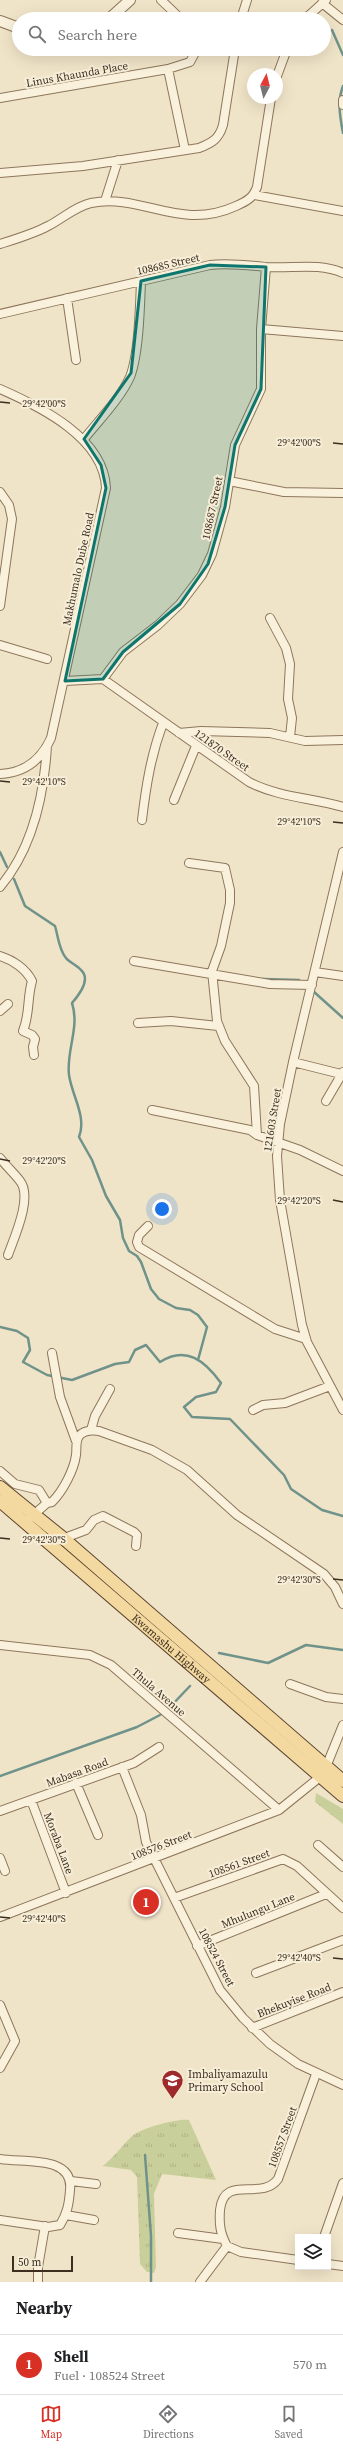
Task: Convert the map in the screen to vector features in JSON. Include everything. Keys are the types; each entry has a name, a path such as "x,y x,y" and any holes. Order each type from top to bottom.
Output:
{"main road":[{"name":"Kwamashu Highway","path":"0,1487 30,1518 51,1543 323,1772 343,1781"},
{"name":"Kwamashu Highway","path":"0,1502 63,1538 323,1772 343,1796"}],"street":[{"path":"117,12 130,0"},
{"path":"161,0 174,12"},
{"path":"244,12 248,0"},
{"path":"313,12 324,2 343,20"},
{"path":"0,21 12,25"},
{"name":"Linus Khaunda Place","path":"0,98 168,69 190,62 193,56"},
{"path":"0,173 118,160 185,150 209,144 221,134 229,97 234,56"},
{"path":"280,68 284,56"},
{"path":"168,69 185,150"},
{"path":"343,100 343,105"},
{"path":"0,244 49,226 89,203 105,201 198,217 221,213 245,202 254,195 270,104"},
{"path":"105,201 118,160"},
{"path":"254,195 343,212"},
{"name":"108685 Street","path":"0,314 210,265 244,263 266,267 317,266 343,272"},
{"name":"108687 Street","path":"103,679 123,652 170,614 202,575 217,539 235,445 261,389 261,329 266,267"},
{"path":"84,439 115,399 131,372 134,359 141,281"},
{"path":"67,298 76,360"},
{"path":"261,329 343,336"},
{"name":"Makhumalo Dube Road","path":"0,389 28,403 84,439 101,464 106,488 57,719 47,746 31,765 16,772 0,774"},
{"path":"229,481 284,492 343,493"},
{"path":"0,492 9,505 12,518 0,606"},
{"path":"270,618 286,648 290,664 288,699 292,718 290,737"},
{"path":"0,645 47,659"},
{"path":"65,681 103,679"},
{"name":"121870 Street","path":"103,679 234,773 263,789 343,807"},
{"path":"142,820 146,778 153,749 163,723"},
{"path":"179,733 192,731 262,733 305,741 343,740"},
{"path":"0,886 16,866 30,836 43,782 47,746"},
{"path":"174,800 196,746"},
{"name":"121603 Street","path":"343,852 293,1062 278,1142 277,1173 280,1200 306,1339 343,1410"},
{"path":"189,863 225,868 230,890 224,934 212,971 214,976 218,1026 235,1060 254,1086 256,1135"},
{"path":"0,956 17,964 29,974 32,981 28,994 29,1017 23,1031 32,1035 35,1039 32,1047 34,1055"},
{"path":"134,961 214,976 270,984 312,985"},
{"path":"315,972 343,976"},
{"path":"0,1012 8,1004"},
{"path":"138,1023 171,1021 218,1026"},
{"path":"293,1062 342,1073 326,1101"},
{"path":"152,1110 238,1126 343,1171"},
{"path":"0,1158 13,1176 20,1181 24,1192 19,1224 8,1255"},
{"path":"148,1226 138,1235 137,1242 139,1247 275,1330 306,1339"},
{"path":"30,1518 47,1503 55,1499 69,1474 76,1456 76,1441 64,1409 53,1369 52,1353"},
{"path":"253,1410 263,1405 285,1403 330,1386"},
{"path":"91,1430 95,1416 110,1389"},
{"path":"76,1441 79,1435 91,1430 152,1450 187,1470 237,1514 324,1574 335,1587 343,1604"},
{"path":"0,1471 16,1484 39,1490 47,1503"},
{"path":"51,1543 86,1530 94,1520 103,1516 134,1532 137,1535 136,1546"},
{"name":"Thula Avenue","path":"0,1645 90,1656 111,1665 279,1810"},
{"path":"290,1684 326,1698 343,1699"},
{"path":"323,1772 343,1725"},
{"name":"Mabasa Road","path":"0,1811 142,1759 159,1747"},
{"name":"108524 Street","path":"122,1767 141,1815 146,1842 156,1859 197,1946 220,1990 252,2028 284,2055 316,2074 343,2085"},
{"name":"108576 Street","path":"0,1917 156,1859 279,1810 323,1772"},
{"path":"76,1783 98,1835"},
{"name":"Moraba Lane","path":"31,1800 66,1893"},
{"path":"318,1845 343,1866"},
{"path":"0,1858 5,1871"},
{"name":"108561 Street","path":"174,1898 283,1859 297,1866 343,1908"},
{"name":"Mhulungu Lane","path":"197,1946 326,1894"},
{"path":"256,1974 343,1940"},
{"name":"Bhekuyise Road","path":"252,2028 343,1992"},
{"path":"0,2006 16,2041 0,2068"},
{"name":"108557 Street","path":"225,2242 219,2221 224,2198 236,2189 264,2189 274,2184 278,2179 316,2074"},
{"path":"0,2159 56,2165 65,2169 71,2181 66,2215 60,2225 45,2226 0,2220"},
{"path":"71,2181 96,2184"},
{"path":"325,2234 343,2183"},
{"path":"66,2215 94,2220"},
{"path":"38,2282 45,2226"},
{"path":"178,2233 225,2242 241,2252 295,2260"},
{"path":"200,2282 225,2242"},
{"path":"331,2264 343,2266"}],"highlighted area":[{"path":"210,265 266,267 261,389 235,445 225,507 208,564 180,604 123,652 103,679 65,681 106,488 101,465 84,439 131,373 141,281"}],"green space":[{"path":"316,1793 343,1809 343,1824 315,1802"},
{"path":"189,2120 216,2180 162,2174 154,2194 156,2267 154,2273 147,2272 140,2264 137,2177 131,2170 103,2166 135,2134 167,2122"}],"waterway":[{"path":"332,30 343,55"},
{"path":"343,86 340,97 340,115 343,133"},
{"path":"0,852 7,867"},
{"path":"14,879 25,906 55,926 60,947 64,955 84,974 85,978 83,987 72,1003 74,1012 74,1030 69,1057 69,1075 80,1114 81,1129 79,1137 92,1160 106,1196 120,1220 123,1238 129,1251 137,1256 141,1262 151,1289 159,1299 176,1308 190,1310 198,1315 207,1327 198,1360"},
{"path":"263,979 299,980"},
{"path":"313,991 343,1018"},
{"path":"0,1327 17,1331 28,1338 30,1350 23,1362 47,1375 72,1380 115,1364 129,1362 135,1350 146,1345 160,1362 169,1357 178,1355 187,1355 202,1362 221,1383 216,1392 196,1397 184,1407 192,1417 230,1419 284,1475 291,1489 322,1510 343,1516"},
{"path":"219,1653 268,1663 306,1645 343,1650"},
{"path":"170,1707 190,1686"},
{"path":"0,1776 137,1727 160,1715"},
{"path":"145,2155 151,2236 151,2282"}],"place":[{"name":"Shell","path":"146,1902"},
{"name":"Imbaliyamazulu Primary School","path":"172,2100"}]}
